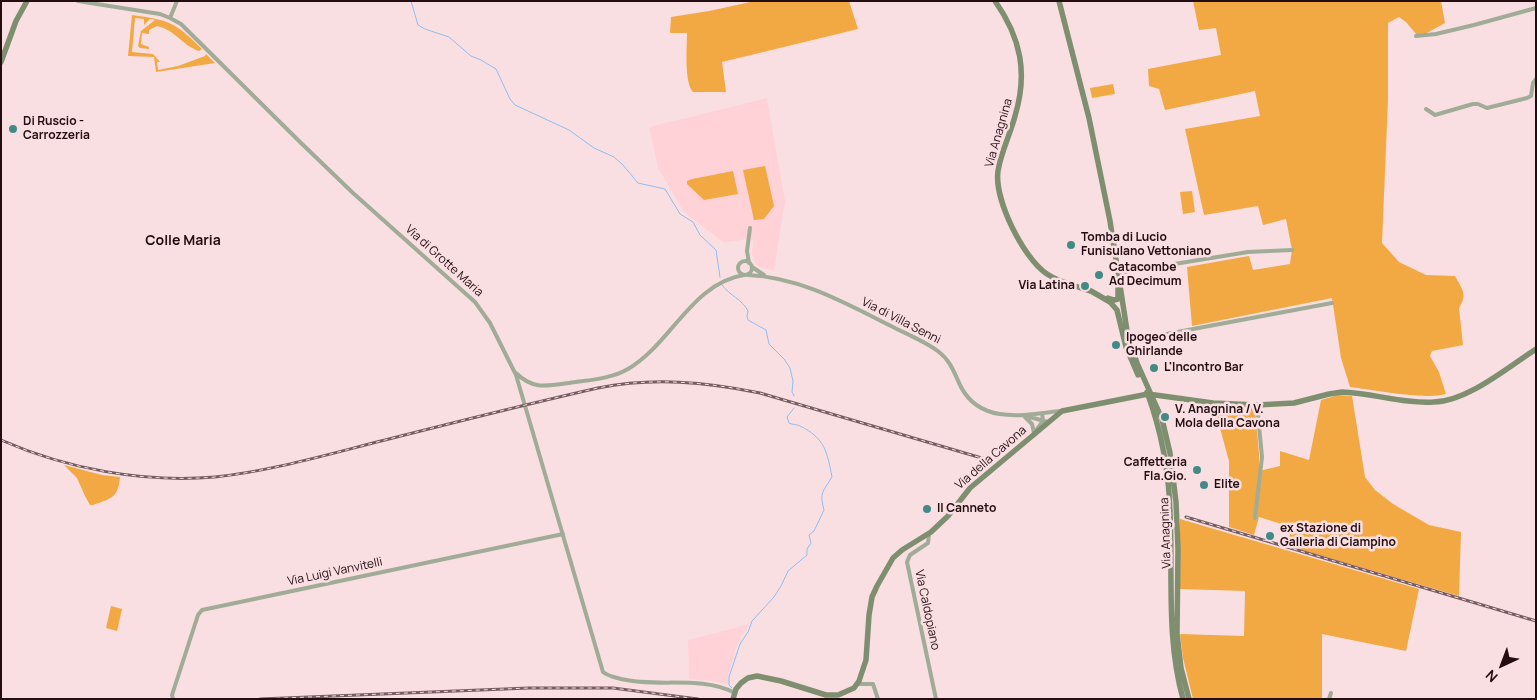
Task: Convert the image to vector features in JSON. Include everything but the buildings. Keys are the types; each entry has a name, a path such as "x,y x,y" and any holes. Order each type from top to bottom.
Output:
{"main road":[{"path":"1,62 17,18 27,1"},
{"name":"Via Anagnina","path":"995,1 1014,33 1021,73 1019,102 998,171 1000,198 1020,240 1036,265 1052,277 1114,300 1118,299 1116,254"},
{"name":"Via Anagnina","path":"1059,1 1085,99 1116,254 1129,341 1165,430 1178,549 1177,634 1181,668 1189,699"},
{"name":"Via Anagnina","path":"1091,291 1110,302 1117,310 1128,351 1150,394"},
{"name":"Via della Cavona","path":"858,684 867,656 869,615 875,590 896,555 929,534 945,519 970,488 1046,422 1062,411 1150,394 1213,403 1257,406 1294,403 1339,392 1423,402 1440,402 1459,396 1482,385 1536,349"},
{"name":"Via Anagnina","path":"1170,477 1172,632 1174,658 1183,699"},
{"path":"734,696 742,682 756,676 829,695 846,692 858,684"}],"street":[{"name":"Via di Grotte Maria","path":"78,1 160,14 170,18 188,31 353,193 472,298 488,319 514,370 604,673 643,683 702,683 734,696"},
{"path":"170,18 177,1"},
{"path":"1416,36 1436,34 1536,8"},
{"path":"1426,108 1434,115 1473,104 1487,108 1527,98 1532,96 1532,83 1536,79"},
{"path":"739,268 740,272 746,275 752,271 748,253 750,228"},
{"path":"1119,273 1248,252 1292,250"},
{"path":"743,262 748,253"},
{"name":"Via di Villa Senni","path":"514,370 529,383 544,386 594,379 624,371 645,356 712,288 731,277 743,262 751,265 766,276"},
{"name":"Via di Villa Senni","path":"731,277 746,275 766,276 789,281 831,297 930,346 946,359 963,391 975,405 989,412 1002,415 1023,415 1062,411"},
{"path":"1129,341 1332,303"},
{"path":"1255,518 1262,457 1257,406"},
{"path":"1046,422 1048,412"},
{"path":"1042,413 1046,422"},
{"path":"1023,415 1046,422"},
{"path":"1023,415 1032,424 1034,433"},
{"name":"Via Luigi Vanvitelli","path":"173,699 172,695 198,615 202,610 564,534"},
{"name":"Via Caldopiano","path":"929,534 928,543 910,555 908,562 936,699"},
{"path":"858,684 873,684 878,699"},
{"path":"1329,699 1331,693"}],"shaded area":[{"path":"755,1 849,1 858,29 722,62 726,92 693,92 687,73 687,33 670,33 671,17"},
{"path":"1193,1 1441,1 1445,23 1425,34 1416,34 1399,17 1388,23 1388,99 1382,243 1399,262 1426,275 1455,276 1462,288 1464,295 1459,308 1463,345 1432,351 1430,356 1439,372 1446,394 1426,396 1350,387 1341,358 1332,298 1192,326 1187,267 1249,256 1253,270 1290,264 1292,250 1286,219 1263,225 1258,206 1204,215 1185,129 1260,116 1255,91 1165,110 1159,89 1149,86 1148,69 1221,55 1216,28 1199,30"},
{"path":"132,15 155,19 171,24 185,33 202,49 199,51 193,49 168,30 157,26 149,30 149,34 142,33 141,44 149,47 149,49 140,48 138,46 141,31 155,20 150,19 144,25 144,19 135,18 132,52 153,54 160,62 157,62 158,70 178,66 206,54 215,63 156,72 154,57 128,56"},
{"path":"1113,84 1115,94 1092,98 1090,88"},
{"path":"767,98 785,201 774,271 759,267 755,263 752,255 753,240 748,239 724,243 684,212 658,168 649,127"},
{"path":"765,166 774,206 764,219 754,220 743,170"},
{"path":"733,171 738,194 704,200 687,184 687,181 692,179"},
{"path":"1192,191 1195,212 1183,214 1180,192"},
{"path":"1338,395 1352,396 1365,477 1375,490 1393,504 1429,525 1461,532 1459,596 1288,546 1291,527 1259,517 1254,535 1229,527 1229,461 1214,406 1255,408 1259,471 1280,466 1280,451 1309,460 1321,400"},
{"path":"64,465 102,475 120,477 118,489 109,499 90,505 77,478"},
{"path":"1180,519 1419,589 1406,651 1322,634 1322,699 1193,699 1183,658 1180,634 1244,636 1245,591 1180,589"},
{"path":"111,606 122,609 117,631 106,628"},
{"path":"749,624 737,644 728,674 729,685 689,679 688,640"}],"waterway":[{"path":"411,1 418,25 449,37 471,56 496,69 510,99 515,105 569,130 594,148 614,157 638,183 665,189 680,214 693,222 700,235 716,250 720,277"},
{"path":"722,285 748,311 748,320 766,330 769,344 790,368 794,396"},
{"path":"732,688 729,685 729,677 740,644 748,632 752,621 774,597 788,571 807,555 807,549 811,543 809,535 814,531 824,510 822,496 832,477 826,453 820,441 799,425 789,423 787,417 794,408"}],"railway":[{"path":"1,440 52,459 106,472 160,478 215,477 258,471 300,462 598,388 639,383 679,382 720,386 760,393 992,461"},
{"path":"1186,517 1536,621"},
{"path":"260,699 529,688 613,688 698,699"}],"place":[{"name":"Di Ruscio - Carrozzeria","path":"13,129"},
{"name":"Tomba di Lucio Funisulano Vettoniano","path":"1071,245"},
{"name":"Catacombe Ad Decimum","path":"1099,275"},
{"name":"Via Latina","path":"1085,286"},
{"name":"Ipogeo delle Ghirlande","path":"1116,345"},
{"name":"L'Incontro Bar","path":"1154,368"},
{"name":"V. Anagnina / V. Mola della Cavona","path":"1165,417"},
{"name":"Caffetteria Fla.Gio.","path":"1197,470"},
{"name":"Elite","path":"1204,485"},
{"name":"Il Canneto","path":"927,509"},
{"name":"ex Stazione di Galleria di Ciampino","path":"1270,536"}],"district":[{"name":"Colle Maria","path":"183,241"}]}
